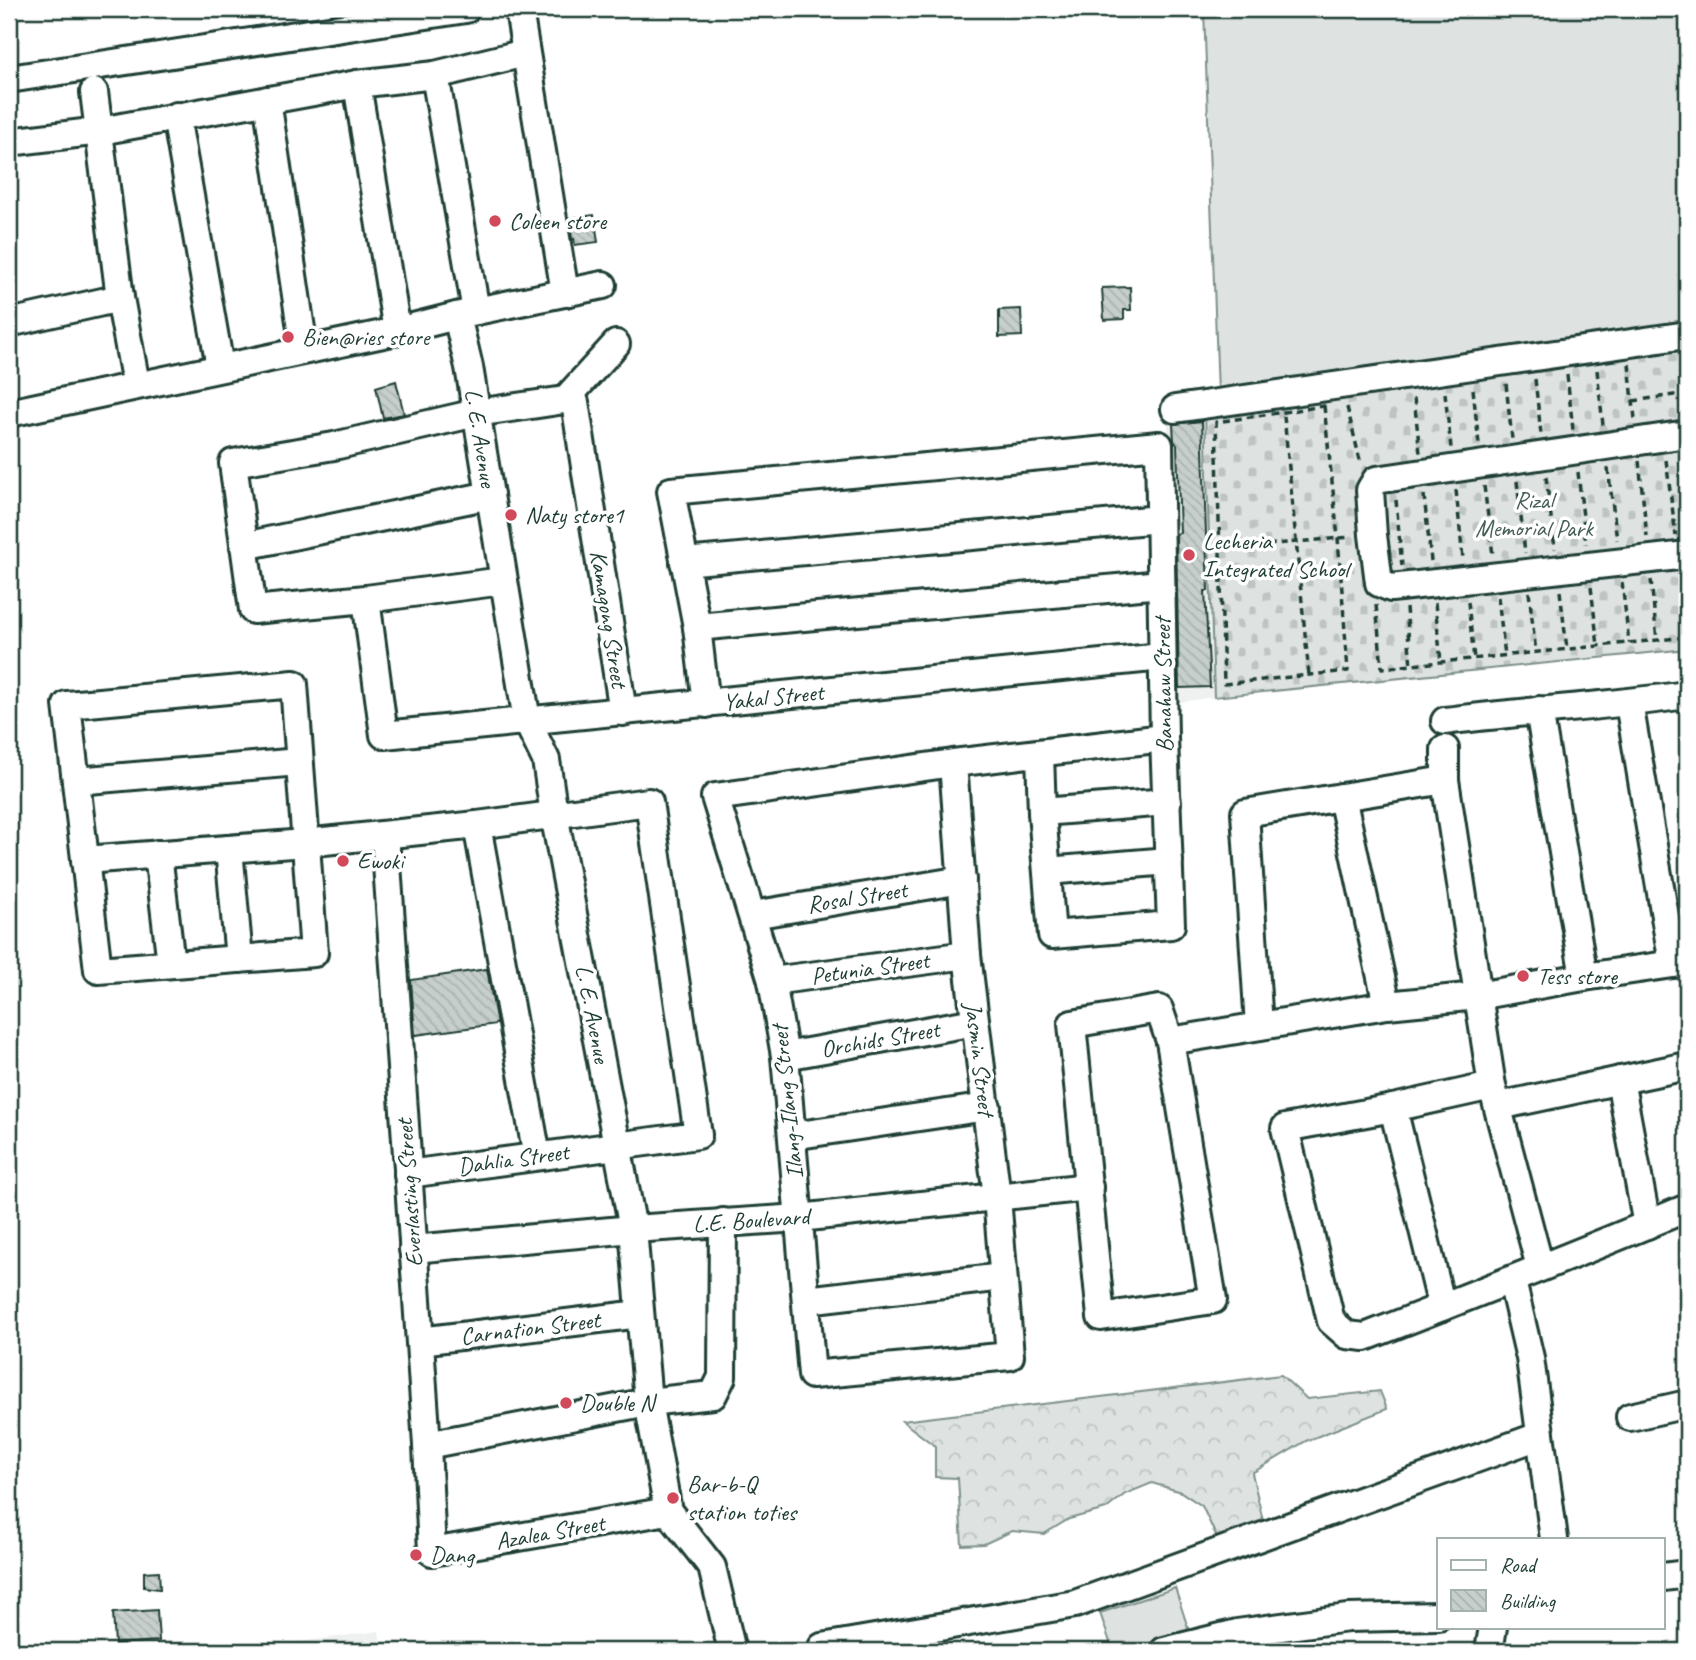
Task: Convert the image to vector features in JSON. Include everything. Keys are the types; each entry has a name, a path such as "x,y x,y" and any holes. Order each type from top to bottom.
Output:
{"street":[{"path":"9,79 466,9"},
{"path":"520,16 565,293"},
{"path":"9,142 100,131 357,84 435,75 525,53"},
{"name":"L. E. Avenue","path":"435,75 467,314 469,367 503,581 527,721 546,760 554,814 634,1228 648,1402 668,1511 712,1567 732,1651"},
{"path":"357,84 397,331"},
{"path":"94,92 120,298 136,384"},
{"path":"267,100 304,349"},
{"path":"176,117 220,367"},
{"path":"9,413 603,285"},
{"path":"9,323 120,298"},
{"path":"1175,409 1687,335"},
{"path":"503,581 253,610 233,463 334,446 476,413 570,401 616,344"},
{"name":"Kamagong Street","path":"570,401 623,712"},
{"path":"1687,434 1376,480 1370,490 1379,583 1391,588 1687,555"},
{"name":"Banahaw Street","path":"684,562 671,491 1159,445 1164,738 1171,925 1052,935 1047,871"},
{"path":"244,546 490,495"},
{"path":"706,704 697,627 684,562 1160,519"},
{"path":"697,627 1161,584"},
{"name":"Yakal Street","path":"366,599 384,735 1162,657"},
{"path":"293,684 314,953 98,970 76,781 67,705 293,684"},
{"path":"1445,721 1687,695"},
{"path":"1170,1041 1387,1005 1477,996 1680,963 1629,703"},
{"path":"1539,710 1584,977"},
{"path":"953,763 1164,738"},
{"path":"1445,749 1446,780 1477,996 1496,1096 1539,1267"},
{"path":"1040,754 1047,871 1169,861"},
{"path":"76,781 299,762"},
{"name":"Jasmin Street","path":"812,1376 1010,1356 997,1197 967,955 953,763"},
{"name":"Ilang-Ilang Street","path":"812,1376 785,1056 772,981 715,797 953,763"},
{"path":"1259,1026 1245,813 1446,780"},
{"path":"1342,797 1387,1005"},
{"name":"Dahlia Street","path":"408,1174 698,1135 649,802 554,814"},
{"path":"1042,811 1167,802"},
{"path":"85,860 305,843 554,814"},
{"path":"477,825 537,1156"},
{"name":"Everlasting Street","path":"385,835 432,1552"},
{"path":"229,849 239,959"},
{"path":"158,854 170,964"},
{"name":"Rosal Street","path":"753,915 962,880"},
{"name":"Petunia Street","path":"772,981 967,955"},
{"path":"1159,1009 1170,1041 1213,1300 1101,1317 1072,1024 1159,1009"},
{"name":"Orchids Street","path":"785,1056 975,1022"},
{"path":"1687,1066 1620,1080 1393,1108 1284,1128 1331,1321 1347,1335 1364,1336 1512,1281 1539,1267 1687,1208"},
{"path":"1620,1080 1647,1225"},
{"path":"792,1136 987,1107"},
{"path":"1393,1108 1442,1307"},
{"name":"L.E. Boulevard","path":"413,1249 634,1228 799,1218 1089,1187"},
{"path":"427,1445 648,1402 713,1395 722,1377 723,1222"},
{"path":"806,1300 1003,1277"},
{"path":"1512,1281 1530,1358 1554,1538"},
{"name":"Carnation Street","path":"420,1341 640,1314"},
{"path":"1630,1417 1687,1404"},
{"path":"822,1647 872,1645 1074,1604 1539,1436"},
{"name":"Azalea Street","path":"432,1552 668,1511"},
{"path":"1664,1577 1687,1574"},
{"path":"1164,1651 1237,1633 1348,1618 1437,1615"},
{"path":"1489,1651 1493,1628"}],"path":[{"path":"1629,360 1657,640"},
{"path":"1596,365 1629,643"},
{"path":"1566,369 1598,646"},
{"path":"1534,374 1567,649"},
{"path":"1506,378 1536,653"},
{"path":"1472,383 1505,656"},
{"path":"1444,387 1474,659"},
{"path":"1413,392 1441,662"},
{"path":"1633,401 1687,393"},
{"path":"1346,402 1364,474 1376,480"},
{"path":"1216,422 1224,684 1348,671 1324,406"},
{"path":"1284,412 1309,675"},
{"path":"1220,549 1373,535"},
{"path":"1379,583 1376,598 1382,668 1687,637"}],"shaded area":[{"name":"Lecheria Integrated School","path":"1205,410 1214,697 1168,704 1168,413"},
{"path":"379,1631 382,1651 219,1651 314,1640"}],"green space":[{"path":"1204,9 1687,9 1687,325 1218,393"},
{"name":"Rizal Memorial Park","path":"1687,341 1687,649 1214,697 1205,410"},
{"path":"1281,1375 1307,1399 1380,1391 1387,1409 1306,1441 1252,1473 1263,1521 1256,1530 1217,1538 1202,1506 1181,1492 1152,1483 1125,1494 1106,1509 1069,1519 1044,1534 1012,1531 984,1544 962,1545 958,1478 935,1477 935,1446 902,1421"},
{"path":"1175,1588 1190,1634 1138,1651 1113,1651 1100,1613"}],"building":[{"path":"594,215 598,242 575,245 570,218"},
{"path":"1130,287 1131,310 1124,310 1124,319 1104,320 1102,288"},
{"path":"1021,309 1022,336 999,337 999,310"},
{"path":"396,381 404,414 383,418 376,387"},
{"name":"Lecheria Integrated School","path":"1202,421 1208,591 1205,591 1210,687 1179,688 1176,534 1180,533 1177,445 1174,441 1173,424"},
{"path":"487,969 497,1024 415,1035 411,980"},
{"path":"159,1571 160,1589 144,1587 144,1572"},
{"path":"157,1610 159,1641 115,1644 113,1613"}],"place":[{"name":"Coleen store","path":"495,221"},
{"name":"Bien@ries store","path":"288,337"},
{"name":"Naty store1","path":"511,515"},
{"name":"Lecheria Integrated School","path":"1189,555"},
{"name":"Ewoki","path":"343,861"},
{"name":"Tess store","path":"1523,976"},
{"name":"Double N","path":"566,1403"},
{"name":"Bar-b-Q station toties","path":"673,1498"},
{"name":"Dang","path":"416,1555"}]}
